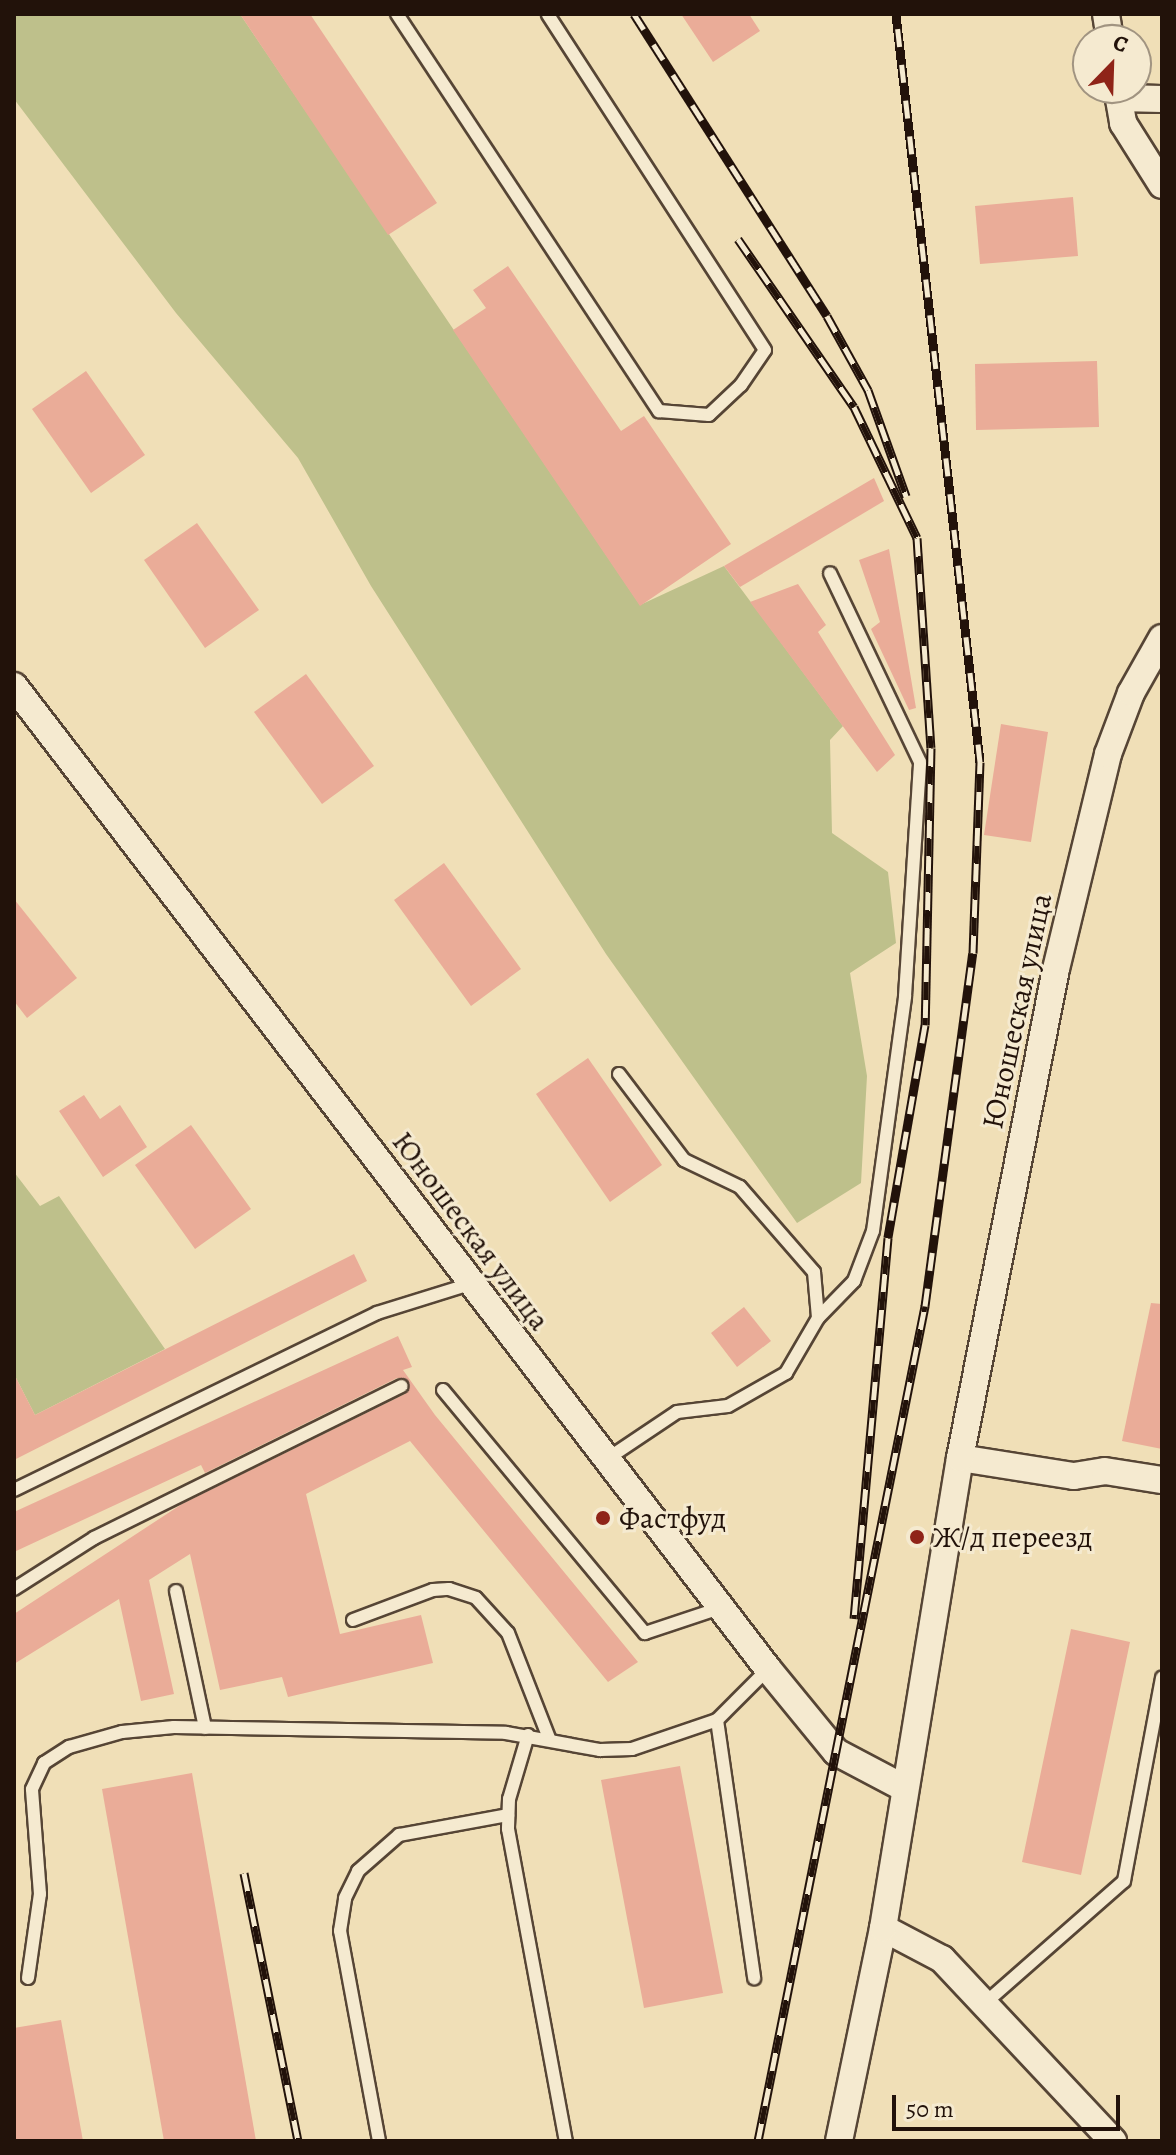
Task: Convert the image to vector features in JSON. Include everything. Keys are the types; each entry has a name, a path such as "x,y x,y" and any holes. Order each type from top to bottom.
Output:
{"street":[{"path":"1120,104 1123,123 1162,185"},
{"name":"Юношеская улица","path":"839,2141 883,1928 902,1787 960,1458 1056,969 1104,769 1131,693 1162,638"},
{"name":"Юношеская улица","path":"14,686 768,1669 836,1752 902,1787"},
{"path":"960,1458 1074,1476 1105,1471 1162,1480"},
{"path":"883,1928 942,1959 1113,2141"}],"lane":[{"path":"397,14 659,411 709,415 741,385 765,350 548,14"},
{"path":"606,1460 677,1412 728,1406 786,1373 818,1318 854,1281 873,1231 905,996 920,762 830,573"},
{"path":"619,1074 684,1160 740,1187 814,1272 818,1318"},
{"path":"14,1490 377,1313 470,1284"},
{"path":"14,1589 94,1538 401,1386"},
{"path":"443,1390 645,1633 720,1608"},
{"path":"353,1620 433,1590 449,1589 476,1598 508,1633 549,1738"},
{"path":"176,1591 205,1728"},
{"path":"28,1978 40,1894 32,1789 44,1763 54,1753 100,1737 151,1728 528,1735 618,1750 684,1735 717,1720 768,1669"},
{"path":"984,2004 1124,1881 1162,1678"},
{"path":"717,1720 754,1978"},
{"path":"528,1735 508,1815 566,2141"},
{"path":"379,2141 340,1931 345,1898 358,1871 399,1835 508,1815"}],"green space":[{"path":"14,14 240,14 640,605 724,566 843,726 830,740 832,833 888,872 896,943 850,973 867,1076 861,1183 797,1223 606,954 371,586 298,458 176,313 14,99"},
{"path":"14,1172 40,1206 59,1196 165,1349 35,1415 14,1374"}],"building":[{"path":"240,14 310,14 437,203 388,235"},
{"path":"681,14 749,14 760,31 713,62"},
{"path":"1073,197 1078,256 980,264 975,206"},
{"path":"508,266 621,431 644,416 731,544 640,606 453,330 486,308 473,290"},
{"path":"1097,361 1099,427 976,430 975,364"},
{"path":"86,371 145,455 91,493 32,409"},
{"path":"874,478 884,501 740,587 724,566"},
{"path":"197,523 259,610 205,648 144,560"},
{"path":"889,549 916,708 909,710 871,629 880,622 859,560"},
{"path":"798,584 826,625 818,632 895,755 877,772 750,602"},
{"path":"306,674 374,766 322,804 254,712"},
{"path":"1001,724 1048,732 1031,842 984,835"},
{"path":"444,863 521,969 471,1006 394,900"},
{"path":"14,899 77,978 27,1018 14,1001"},
{"path":"588,1058 662,1165 610,1202 536,1094"},
{"path":"84,1095 100,1119 120,1105 147,1147 103,1177 59,1111"},
{"path":"191,1125 251,1209 195,1249 135,1165"},
{"path":"354,1254 367,1281 14,1460 14,1374 35,1415"},
{"path":"1151,1303 1162,1304 1162,1449 1122,1441"},
{"path":"744,1307 771,1341 737,1367 711,1333"},
{"path":"398,1336 412,1367 403,1370 435,1415 638,1662 608,1682 410,1441 306,1494 340,1634 421,1615 433,1663 288,1697 282,1677 220,1690 190,1554 149,1580 174,1694 141,1701 119,1599 14,1664 14,1614 182,1504 405,1394 409,1383 397,1378 205,1473 201,1465 14,1552 14,1512"},
{"path":"1071,1629 1130,1642 1081,1875 1022,1862"},
{"path":"680,1766 723,1993 644,2008 601,1780"},
{"path":"192,1773 256,2141 164,2141 102,1789"},
{"path":"61,2020 83,2141 14,2141 14,2028"}],"railway":[{"path":"634,14 827,316 868,390 906,496"},
{"path":"758,2141 925,1306 973,953 980,762 896,14"},
{"path":"738,239 854,407 917,538 931,748 925,1025 888,1238 854,1618"},
{"path":"244,1873 298,2141"}],"place":[{"name":"Фастфуд","path":"603,1518"},
{"name":"Ж/д переезд","path":"917,1537"}]}
